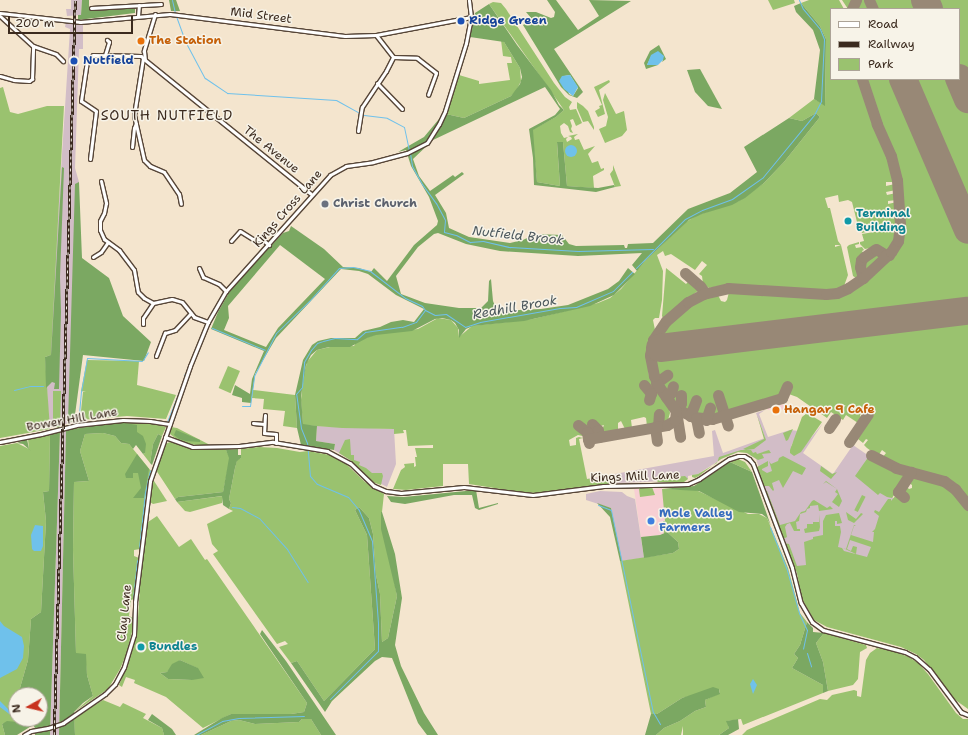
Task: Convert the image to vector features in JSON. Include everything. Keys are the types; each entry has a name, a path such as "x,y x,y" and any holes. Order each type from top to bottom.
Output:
{"street":[{"name":"Kings Cross Lane","path":"165,437 189,368 208,322 226,290 269,245 312,194 330,175 338,169 414,151 423,146 431,138 445,111 466,43 471,17 469,0"},
{"path":"91,8 160,4"},
{"path":"138,16 139,5"},
{"name":"Mid Street","path":"0,15 80,22 155,14 170,14 345,36 376,35 471,17"},
{"path":"155,14 144,51 134,114 144,160 150,166 164,172 179,194 181,204"},
{"path":"0,15 33,46 56,54 64,61"},
{"path":"376,35 392,57"},
{"path":"105,55 109,42 107,40"},
{"path":"0,76 14,80 29,81 32,79 33,46"},
{"path":"90,159 96,111 81,101 87,61 93,55 143,58"},
{"path":"358,131 362,107 377,83 386,72 392,57"},
{"path":"392,57 417,58 436,73 428,95"},
{"name":"The Avenue","path":"143,58 312,194"},
{"path":"377,83 402,109"},
{"path":"132,147 136,123"},
{"path":"100,181 106,203 104,213 100,221 100,230 104,239 119,250 134,270 138,292 144,298 153,303 172,299 182,302 194,317 208,322"},
{"path":"231,241 240,231 253,239 263,240 269,245"},
{"path":"93,257 101,252 108,242"},
{"path":"199,268 203,277 219,284 226,290"},
{"path":"143,324 143,318 153,303"},
{"path":"156,356 165,333 175,330 191,313"},
{"path":"264,438 265,415"},
{"name":"Bower Hill Lane","path":"0,442 76,426 123,420 150,421 170,424"},
{"path":"253,423 264,424"},
{"path":"264,433 275,434 276,443"},
{"name":"Kings Mill Lane","path":"165,437 183,444 199,447 276,443 327,451 350,462 372,484 390,492 407,493 464,487 528,495 603,486 691,483 727,460 738,456 744,456 749,459 752,464 792,568 801,603 812,622 822,630 904,652 915,657 929,669 961,712 968,715"},
{"name":"Clay Lane","path":"24,735 31,731 48,728 63,722 102,697 115,684 124,667 134,635 135,602 150,481 165,437"}],"shaded area":[{"path":"71,0 82,0 81,15 67,16 66,9 71,9"},
{"path":"66,22 83,25 83,49 79,49 75,168 79,182 77,395 74,422 49,428 47,389 70,29 65,27"},
{"path":"786,404 787,408 778,411 777,407 768,410 767,408"},
{"path":"765,410 759,414 768,437 790,430 799,431 791,446 811,438 823,423 803,453 833,474 853,445 869,456 859,473 895,499 869,560 796,576 793,561 758,472 756,459 745,452 738,452 723,458 698,474 688,476 688,479 616,483 612,481 588,484 587,479 714,456 712,431 715,430 723,453 765,438 756,413"},
{"path":"317,426 394,429 396,464 387,487 364,475 350,460 334,450 335,444 316,441"},
{"path":"66,430 59,735 50,735 60,431"},
{"path":"662,488 667,532 660,535 641,537 634,489"},
{"path":"600,491 622,492 635,499 644,558 622,561 611,508 586,500 586,494"}],"green space":[{"path":"82,0 89,0 89,8 91,11 135,8 135,13 78,20 78,15 81,15"},
{"path":"169,0 176,0 180,11 171,11"},
{"path":"547,0 556,0 578,30 599,16 589,0 631,1 554,49 583,92 577,98 569,95 561,87 523,25 532,19 526,12 536,12 551,18 554,17 555,12","holes":["570,75 578,88 573,96 569,94 564,76"]},
{"path":"768,0 794,0 795,3 773,10"},
{"path":"809,0 839,0 843,8 830,8 830,80 859,80 872,117 891,162 894,182 886,182 886,186 895,184 896,190 886,192 887,195 896,193 897,200 888,201 888,204 897,202 898,209 889,210 890,213 898,212 898,224 862,233 861,230 859,230 852,202 848,200 839,202 838,195 825,198 828,208 830,208 838,241 841,245 848,275 844,286 831,291 745,285 725,285 709,288 703,284 702,276 699,274 707,265 702,261 695,270 671,254 665,256 663,251 657,255 663,271 662,300 659,318 655,318 653,320 655,330 646,351 649,376 657,391 652,391 645,384 642,385 648,392 648,402 651,401 653,394 659,393 667,403 665,405 668,404 670,413 668,420 666,423 661,424 659,419 661,413 658,412 654,421 655,425 647,426 646,418 644,417 631,420 632,428 625,429 621,421 618,423 618,431 609,431 609,434 600,435 604,425 597,427 592,422 591,425 598,435 589,437 589,431 577,423 576,426 585,432 587,437 578,435 569,440 570,446 576,445 576,438 583,438 579,439 587,479 594,478 596,482 618,478 615,483 537,493 520,492 469,484 468,464 443,464 443,486 406,490 393,489 401,470 405,467 404,464 414,463 414,467 416,466 415,457 417,457 415,448 433,448 433,445 408,446 406,430 403,430 404,433 394,434 394,429 342,428 303,425 301,400 303,378 307,362 317,350 330,347 354,346 357,341 377,334 418,329 438,318 451,320 458,328 459,337 472,326 533,319 598,303 610,298 621,289 645,261 686,222 698,215 739,201 764,183 784,162 820,117 816,113 802,121 789,118 814,99 825,105 826,39 820,26 801,3"},
{"path":"842,0 853,0 849,8"},
{"path":"859,0 968,0 968,501 949,481 893,464 882,458 886,453 882,450 878,456 867,448 864,445 868,440 866,439 863,443 858,439 865,428 862,427 867,420 869,422 875,413 867,406 860,415 861,418 858,423 846,415 843,420 831,412 827,418 797,397 786,393 789,387 786,384 784,393 724,412 720,393 716,394 722,413 708,416 712,409 711,407 705,412 705,415 693,412 699,401 697,398 694,399 691,411 680,406 682,404 681,394 679,395 678,404 670,395 672,394 674,385 671,386 668,394 660,382 668,377 668,375 659,380 657,372 655,350 657,340 671,320 696,300 711,295 713,297 713,294 717,293 721,301 725,302 729,292 736,291 836,297 860,284 887,261 898,248 902,235 903,208 898,168 876,115 865,80 960,80 960,8 855,8"},
{"path":"493,2 501,3 506,9 554,83 565,97 572,102 569,107 570,110 576,109 582,123 576,126 573,119 570,120 573,133 570,132 568,126 564,123 560,126 561,133 564,138 568,137 566,139 567,142 572,139 568,136 578,134 574,137 575,140 579,139 584,150 595,146 588,154 592,163 598,161 601,169 604,168 604,170 593,176 594,188 567,186 563,142 557,143 560,186 537,182 532,130 556,117 564,110 489,4"},
{"path":"801,3 820,26 826,39 825,106 814,99 820,50 813,30 796,12 794,6"},
{"path":"489,4 564,110 556,117 533,130 537,182 560,186 557,142 563,142 567,186 598,188 614,185 615,187 596,192 534,185 533,158 529,129 555,115 560,109 545,87 433,140 413,159 419,176 430,191 453,175 455,177 462,172 464,174 435,195 446,213 449,228 469,237 510,243 523,240 535,234 562,235 569,244 576,246 624,245 625,248 627,248 628,244 653,243 688,209 730,193 757,172 744,147 789,118 802,121 816,113 820,117 784,162 764,183 745,198 732,205 702,214 689,220 645,261 637,271 632,265 642,253 578,256 500,251 466,244 438,233 434,234 418,247 396,276 401,294 425,303 459,308 481,308 488,301 489,281 491,279 493,301 497,311 541,309 568,305 608,289 619,281 628,268 635,274 614,295 590,306 524,321 473,326 466,329 459,338 459,330 455,323 451,320 442,318 435,319 412,331 376,335 350,347 329,347 317,350 311,355 306,365 301,396 303,424 317,426 316,441 335,444 334,450 301,445 297,428 295,395 303,360 312,345 318,341 331,338 355,338 363,331 380,327 391,322 403,320 414,322 424,309 396,295 368,274 359,271 341,269 276,338 255,374 251,403 242,402 242,398 232,395 235,385 250,394 252,379 264,351 211,329 218,312 231,289 283,233 289,231 291,226 324,249 343,267 359,268 371,272 374,268 387,281 414,245 437,225 438,221 429,197 411,166 406,150 398,152 424,137 439,119 443,120 446,114 464,118 511,96 520,84 522,77 520,68 504,42 470,37 475,13","holes":["280,245 325,279 278,328 266,347 224,330 229,318 228,306"]},
{"path":"501,40 504,42 520,68 521,81 516,91 511,96 464,118 446,114 459,75 479,81 479,84 510,80 507,63 512,63 511,57 503,56"},
{"path":"659,45 666,59 662,62 663,60 651,57 647,65 658,65 646,69 644,63 650,51"},
{"path":"700,69 722,109 708,106 695,92 687,70"},
{"path":"609,80 610,82 599,90 605,114 598,117 595,111 602,105 594,87"},
{"path":"3,87 10,112 18,114 47,106 64,106 51,355 45,357 50,429 0,438 0,88"},
{"path":"605,93 616,114 624,111 627,130 622,136 605,143 599,129 606,126 608,117 603,100"},
{"path":"577,102 588,111 594,130 588,121 583,122 577,108"},
{"path":"613,165 621,186 615,187 610,174 613,170"},
{"path":"62,167 64,168 60,277 61,312 59,389 54,389 55,383 52,382 46,388 45,357 51,355"},
{"path":"79,182 82,258 109,278 123,316 151,342 144,361 83,355 74,422 68,422 75,184"},
{"path":"892,229 897,231 897,234 889,249 885,250 876,247 865,249 860,244 860,242 864,241 862,234"},
{"path":"859,242 859,244 855,245 856,248 862,247 864,254 858,263 859,277 856,278 853,276 847,247"},
{"path":"877,251 880,254 881,259 867,271 863,269 862,265 865,259"},
{"path":"666,268 686,284 690,280 698,286 699,290 663,318 662,316"},
{"path":"87,360 139,361 137,385 176,395 166,419 127,416 80,420 83,392 86,392 81,391"},
{"path":"228,366 240,371 231,393 219,388"},
{"path":"253,390 295,395 297,428 283,426 285,411 263,409 264,399 252,398"},
{"path":"53,391 61,391 60,428 55,427 53,421"},
{"path":"807,413 822,422 801,452 794,456 790,453 790,450 802,417"},
{"path":"757,415 766,440 754,449 743,449 764,439"},
{"path":"119,422 150,422 166,427 162,436 158,434 153,444 150,463 143,454 145,453"},
{"path":"119,422 137,425 137,432 143,436 146,444 145,453 143,454 136,445 133,449 129,444 121,443 115,436 103,433 85,434 80,451 89,481 74,482 73,550 76,653 86,654 87,675 93,696 74,712 75,735 59,735 66,430"},
{"path":"171,427 177,428 210,445 199,446 179,441 170,434"},
{"path":"793,429 788,440 786,441 783,433"},
{"path":"176,430 200,440 200,442 179,439 174,435"},
{"path":"60,431 50,735 35,735 34,727 48,727 48,687 20,687 28,660 31,619 41,612 46,521 43,492 49,491 50,435"},
{"path":"103,433 115,436 121,443 129,444 151,471 146,494 140,549 134,550 134,556 139,558 134,599 131,600 129,616 133,618 132,632 126,655 120,669 108,689 74,712 93,696 87,675 85,654 76,654 73,550 74,482 89,481 80,451 85,434"},
{"path":"158,434 162,436 152,465 150,463 153,444"},
{"path":"50,435 49,491 43,492 46,521 41,612 31,619 28,660 20,687 8,687 8,722 2,724 5,735 0,735 0,446 17,443 29,449 28,439"},
{"path":"27,439 29,449 31,451 23,444 17,443"},
{"path":"350,439 351,455 354,455 354,460 360,462 359,465 372,473 382,473 383,476 381,485 372,482 350,460 339,453 345,440"},
{"path":"170,442 195,449 238,449 226,450 230,458 223,492 178,497 175,499 156,470 163,445"},
{"path":"259,447 300,452 308,451 330,455 342,460 365,482 384,494 381,512 397,596 388,638 382,642 380,594 376,575 373,534 369,518 359,507 355,510 367,535 375,649 324,701 297,661 291,663 279,647 288,644 285,641 277,644 213,554 218,551 212,544 207,524 233,511 229,509 231,503 229,499 237,460 241,458 241,449"},
{"path":"238,449 238,455 241,455 241,458 237,461 235,468 229,499 231,503 229,509 223,505 222,496 177,502 175,499 178,497 223,492 229,458 226,450"},
{"path":"741,450 751,450 753,453 756,452 757,454 769,450 771,453 762,454 764,458 758,460 747,453 738,452 717,462 719,457"},
{"path":"137,454 149,469 144,498 133,498 141,488 138,473 133,473 133,478 126,478 125,474"},
{"path":"783,456 806,468 802,475 793,471 783,488 779,480 772,483 773,491 769,486 763,486 757,467 768,461 768,466 762,470 767,473 772,471 769,461 771,464 778,461 779,458"},
{"path":"869,456 886,466 907,473 906,478 892,498 880,493 878,495 855,476"},
{"path":"738,459 745,462 752,472 730,462"},
{"path":"730,462 752,472 771,526 767,518 762,514 739,512 699,491 662,489 694,486"},
{"path":"712,466 699,476 695,478 692,477 692,475 698,474"},
{"path":"821,466 832,474 837,472 831,479 820,471"},
{"path":"914,475 947,486 968,509 968,709 954,699 924,660 916,654 901,647 827,627 814,620 801,597 797,573 784,543 789,544 797,566 806,565 804,542 813,539 813,537 823,535 823,521 826,515 839,513 842,523 837,524 837,521 835,521 835,526 840,526 841,532 838,547 842,548 844,551 867,557 871,547 850,540 847,549 851,551 853,546 857,547 856,554 843,548 846,549 854,525 856,525 854,526 851,535 873,542 874,532 872,532 875,529 879,516 874,512 875,510 879,512 888,499 891,499 891,501 897,494 905,499 905,496 899,492 904,484 909,489 912,488 912,485 906,481"},
{"path":"685,476 688,479 684,482 658,482 655,479"},
{"path":"153,481 167,501 153,504 150,502"},
{"path":"642,487 652,487 655,495 640,497 639,489"},
{"path":"662,489 696,490 748,514 759,514 767,518 788,568 800,613 807,622 800,645 794,654 798,658 792,668 823,685 823,693 743,725 741,719 727,721 729,728 719,735 683,735 683,726 681,735 656,735 664,728 680,721 695,711 706,707 705,700 720,693 719,689 682,698 657,714 651,714 620,561 673,553 679,549 678,542 667,532 664,534 663,521 665,521"},
{"path":"837,489 842,501 839,507 832,502 838,494 835,492"},
{"path":"476,490 479,508 498,504 479,510 475,508 472,495 454,495 405,504 391,502 387,496 404,497"},
{"path":"765,490 767,491 780,525 795,521 801,512 805,511 814,500 827,508 830,506 833,509 819,511 818,505 810,506 806,512 800,514 799,521 796,522 797,529 800,529 800,531 794,531 790,523 787,524 785,527 787,537 783,539"},
{"path":"862,495 866,497 858,512 854,510"},
{"path":"223,496 222,503 190,512 185,511 177,502"},
{"path":"597,503 611,508 622,561 620,561 610,517"},
{"path":"359,507 369,518 373,534 376,575 380,594 382,642 388,638 397,596 381,529 381,512 395,554 402,598 395,645 401,666 424,713 438,735 427,735 418,723 392,658 382,657 375,661 332,701 325,712 291,663 297,661 324,701 375,649 367,535 355,510"},
{"path":"846,512 856,519 861,513 863,514 854,523 848,520"},
{"path":"819,514 820,527 819,531 805,533 804,529 807,528 807,524 819,522"},
{"path":"157,516 179,547 191,539 205,560 207,559 307,703 304,712 291,714 231,714 203,728 166,697 134,683 135,680 126,677 122,687 119,685 131,655 137,634 141,569 148,522","holes":["180,660 197,668 192,680 168,679 160,673 167,672"]},
{"path":"667,532 678,542 679,549 673,553 644,558 641,537 660,535"},
{"path":"807,622 813,628 813,632 824,633 816,643 823,662 828,691 823,693 823,685 792,668 798,658 794,654 800,645"},
{"path":"262,630 286,661 336,735 321,735 311,719 302,719 299,722 255,724 239,720 231,721 201,735 194,735 231,714 291,714 304,712 307,703 260,634"},
{"path":"824,633 866,645 867,648 860,652 858,679 853,685 828,691 823,662 816,643"},
{"path":"877,648 893,651 909,657 918,663 928,674 956,713 963,719 968,719 968,735 742,735 747,730 820,699 827,700 832,695 854,690 857,691 857,696 861,697 866,660 870,653"},
{"path":"180,660 198,668 204,678 192,680 168,679 160,673 167,672 172,664"},
{"path":"713,687 719,689 720,694 705,700 706,707 695,711 680,721 664,728 656,735 645,735 651,714 657,714 682,698"},
{"path":"103,700 120,707 123,703 146,714 143,718 162,728 164,735 75,735 74,718"},
{"path":"152,714 172,729 176,735 164,735 162,728 148,720"},
{"path":"302,719 311,719 321,735 201,735 231,721 239,720 255,724 299,722"},
{"path":"738,719 739,729 728,735 719,735 729,728 726,721"},
{"path":"7,721 8,727 30,727 17,735 5,735 2,724"}],"water":[{"path":"658,51 664,56 663,60 658,65 647,65 651,55"},
{"path":"570,75 578,87 573,96 564,89 559,81 562,76"},
{"path":"571,145 575,147 577,151 575,155 571,157 567,155 565,151 567,147"},
{"path":"35,525 43,526 43,546 41,551 34,551 32,549 31,535"},
{"path":"0,621 4,626 22,637 24,646 23,658 17,669 0,678"},
{"path":"753,679 757,685 753,694 750,684"},
{"path":"0,701 8,709 8,713 0,707"}],"waterway":[{"name":"Nutfield Brook","path":"172,0 175,13"},
{"name":"Redhill Brook","path":"636,268 685,219 702,210 732,199 763,177 814,115 821,101 824,39 820,29 803,9 799,0"},
{"name":"Nutfield Brook","path":"176,16 186,43 205,78 227,93 336,100 358,112"},
{"path":"469,34 473,17"},
{"name":"Nutfield Brook","path":"364,115 387,118 404,127 409,150"},
{"name":"Nutfield Brook","path":"410,153 412,166 445,220 444,232 456,235 470,242 483,241 510,247 578,251 653,249"},
{"path":"242,406 250,406 254,376 276,333 310,300 339,268 353,267 370,271 405,298 422,306 425,310"},
{"name":"Redhill Brook","path":"330,699 378,651 378,623 372,541 359,510 348,497 317,484 310,476 307,443 301,428 296,394 302,387 304,362 311,350 317,343 323,341 335,338 357,339 365,332 402,327 416,322 425,310 435,315 446,314 465,327 480,322 560,308 576,307 613,291 632,272"},
{"path":"212,328 265,350"},
{"path":"143,360 148,352"},
{"path":"142,361 87,358 81,391 78,423 125,418 167,422 184,379"},
{"path":"14,390 30,386 43,386"},
{"path":"139,548 145,492 150,471"},
{"path":"598,505 611,510 653,712 660,724"},
{"path":"232,507 240,508 259,518 287,549 308,582"},
{"path":"770,527 787,570 799,613 807,630 803,649"},
{"path":"133,599 137,560"},
{"path":"807,653 811,666"},
{"name":"Redhill Brook","path":"196,735 222,721 239,718 304,716"}],"taxiway":[{"path":"852,8 856,0"},
{"path":"869,0 873,8"},
{"path":"655,348 653,345 653,340 666,321 688,302 703,294 728,288 826,294 837,293 863,278 891,252 898,241 900,224 897,180 891,156 877,124 862,80"},
{"path":"863,278 860,267 861,260 864,257 876,249 886,255 889,255"},
{"path":"685,273 700,286 705,293"},
{"path":"589,443 588,439 667,425 675,420 676,411 659,387 654,376 650,355 653,341"},
{"path":"656,383 667,375"},
{"path":"644,385 651,393 649,400"},
{"path":"666,397 671,393 673,386"},
{"path":"673,406 694,417 712,419 782,398 787,386"},
{"path":"677,409 681,403 681,395"},
{"path":"718,395 728,425"},
{"path":"690,416 696,400"},
{"path":"706,420 710,408"},
{"path":"658,427 659,414"},
{"path":"849,442 868,414"},
{"path":"677,417 680,437"},
{"path":"696,418 699,433"},
{"path":"829,428 835,419"},
{"path":"592,424 598,430 599,437"},
{"path":"578,425 587,432 588,439"},
{"path":"655,427 657,441"},
{"path":"871,455 896,468 944,481 955,489 968,505"},
{"path":"904,497 898,492 911,472"}],"runway":[{"path":"925,0 929,8"},
{"path":"903,80 968,230"},
{"path":"960,80 968,99"},
{"path":"660,348 968,311"}],"railway":[{"path":"54,735 75,0"}],"place":[{"name":"Ridge Green","path":"461,21"},
{"name":"The Station","path":"141,41"},
{"name":"Nutfield","path":"74,61"},
{"name":"Christ Church","path":"325,204"},
{"name":"Terminal Building","path":"848,221"},
{"name":"Hangar 9 Cafe","path":"776,410"},
{"name":"Mole Valley Farmers","path":"651,521"},
{"name":"Bundles","path":"141,647"}],"district":[{"name":"SOUTH NUTFIELD","path":"167,115"}]}
